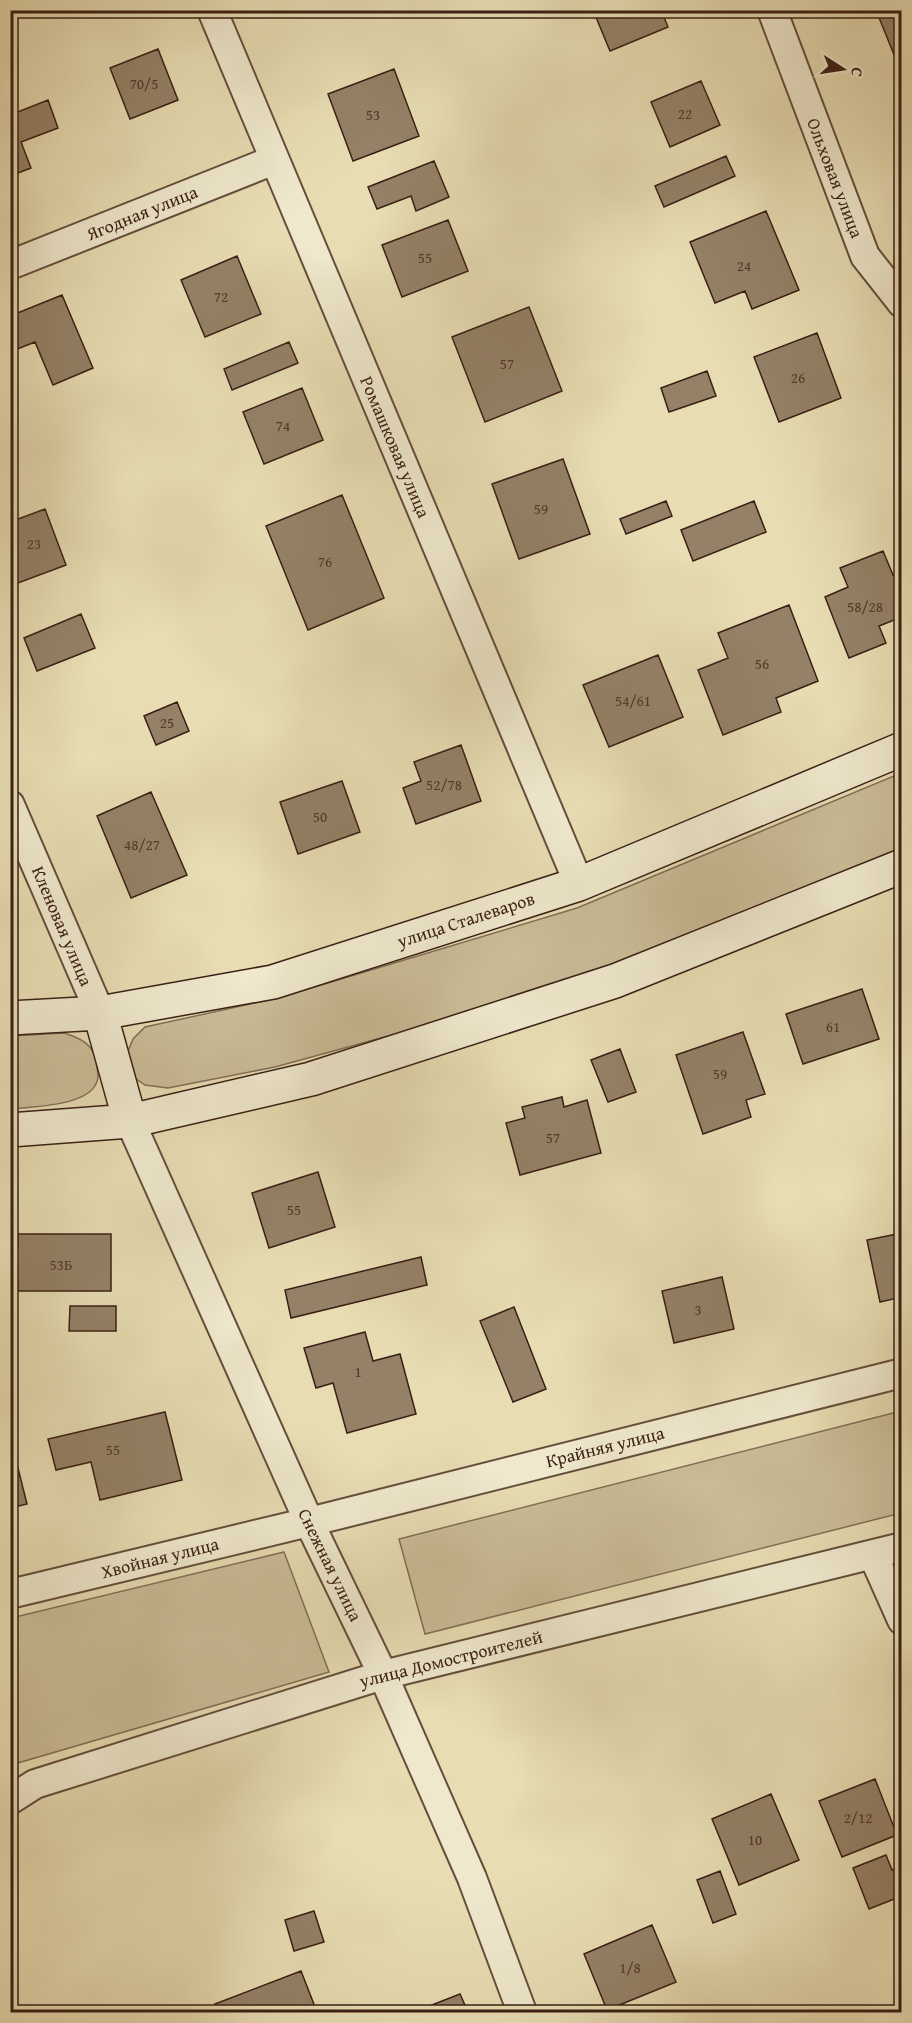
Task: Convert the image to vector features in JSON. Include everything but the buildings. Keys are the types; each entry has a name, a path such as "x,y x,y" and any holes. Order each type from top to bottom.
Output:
{"main road":[{"name":"улица Сталеваров","path":"10,1018 99,1013 273,982 579,884 902,749"},
{"path":"10,1130 130,1121 311,1080 615,981 902,867"},
{"path":"99,1013 130,1121"}],"street":[{"name":"Ромашковая улица","path":"212,10 579,884"},
{"name":"Ольховая улица","path":"772,10 865,256 902,303"},
{"name":"Ягодная улица","path":"10,265 274,160"},
{"name":"Кленовая улица","path":"10,805 99,1013"},
{"name":"Снежная улица","path":"130,1121 309,1522 383,1675 472,1878 522,2013"},
{"name":"Крайняя улица","path":"309,1522 902,1372"},
{"name":"Хвойная улица","path":"10,1594 309,1522"},
{"name":"улица Домостроителей","path":"10,1800 35,1784 383,1675 902,1547"},
{"path":"873,1555 902,1620"}],"shaded area":[{"path":"901,773 901,849 783,900 593,974 432,1024 275,1067 168,1088 145,1085 132,1076 126,1056 133,1039 145,1027 278,998 577,908"},
{"path":"64,1033 81,1040 89,1046 95,1056 98,1077 94,1087 75,1100 11,1109 11,1036"},
{"path":"901,1411 901,1513 425,1634 399,1539"},
{"path":"284,1552 329,1672 11,1765 11,1618"}]}
